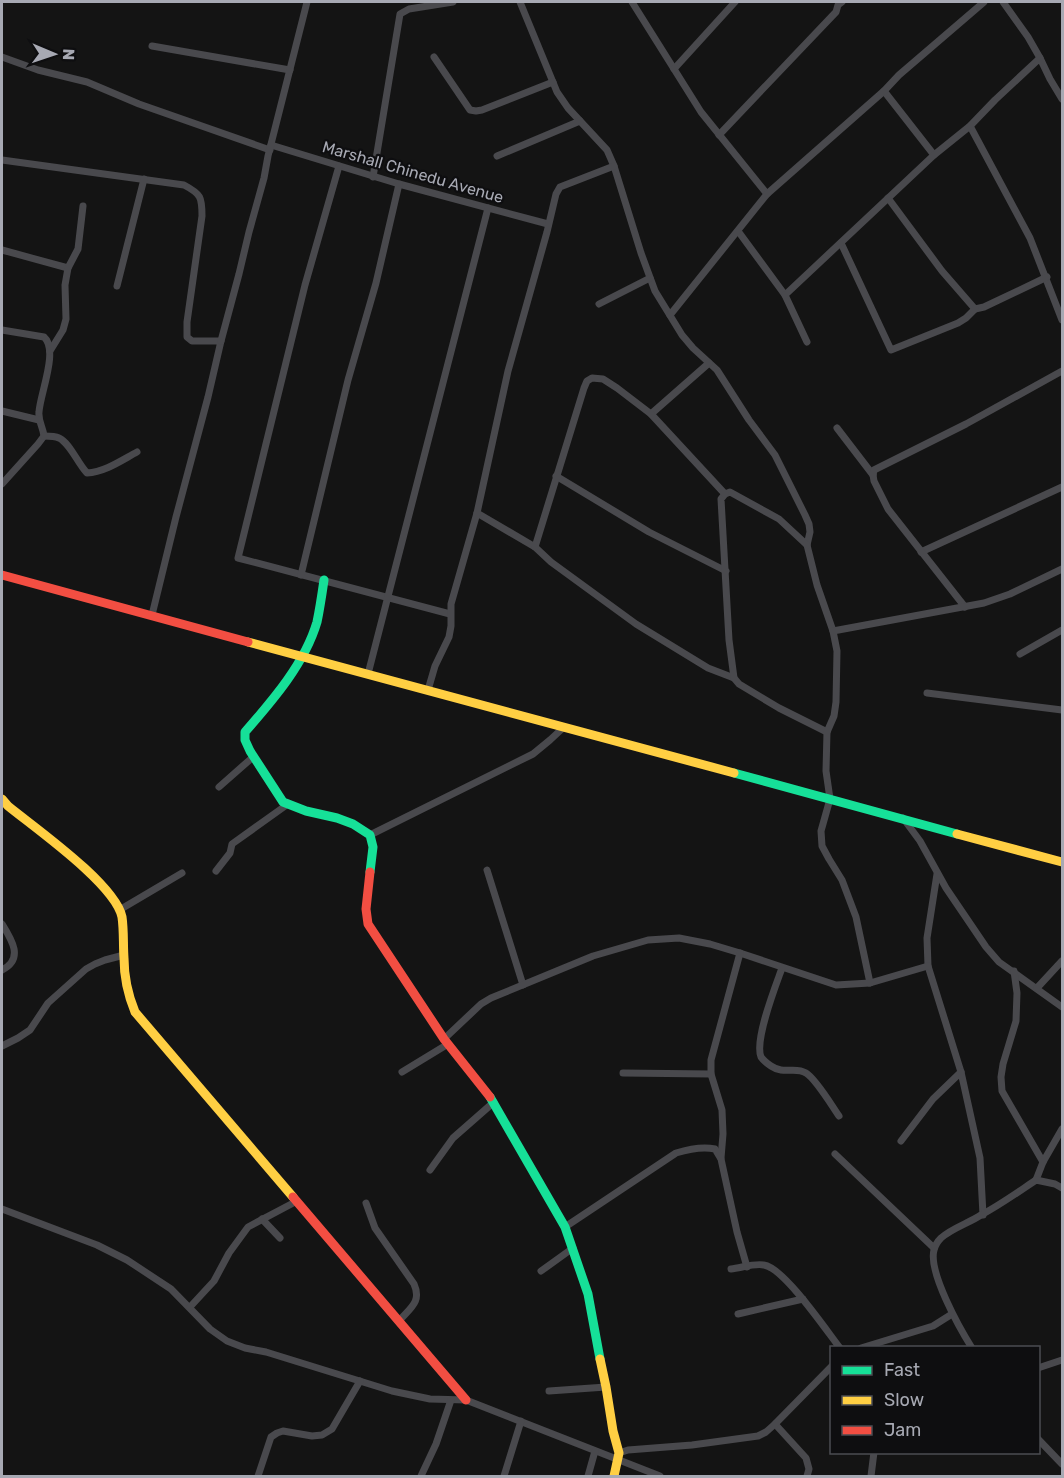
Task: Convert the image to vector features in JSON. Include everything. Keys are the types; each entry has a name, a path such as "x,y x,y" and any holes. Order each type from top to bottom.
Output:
{"street":[{"path":"152,615 264,178 305,2"},
{"path":"373,177 400,14 409,9 453,2"},
{"path":"520,2 557,92 568,108 607,150 655,291 682,335 717,370 748,420 775,455 809,524 807,545 837,651 836,702 834,716 827,732 826,771 830,799 821,831 822,846 842,880 856,917 870,983"},
{"path":"632,2 701,112 767,194"},
{"path":"674,69 735,2"},
{"path":"670,315 767,194 984,2"},
{"path":"1003,2 1028,37 1062,98"},
{"path":"719,135 836,12 839,3"},
{"path":"152,46 290,70"},
{"name":"Marshall Chinedu Avenue","path":"2,57 38,70 87,82 139,104 270,148 548,224"},
{"path":"434,57 470,110 476,111 553,82"},
{"path":"785,295 934,154 970,126 994,100 1040,58"},
{"path":"884,91 934,154"},
{"path":"497,156 580,121"},
{"path":"970,126 1030,238 1062,320"},
{"path":"2,160 184,185 197,192 202,200 202,216 187,322 188,338 192,341 221,341"},
{"path":"339,166 305,285 238,558 450,614"},
{"path":"428,690 435,666 449,637 451,604 477,513 508,371 556,194 560,187 614,166"},
{"path":"117,286 144,179"},
{"path":"301,575 348,380 399,184"},
{"path":"888,198 942,271 975,309"},
{"path":"50,351 63,330 66,319 65,285 68,268 78,249 83,206"},
{"path":"368,674 488,208"},
{"path":"738,231 785,295 807,342"},
{"path":"841,243 891,350 958,323 975,309 984,307 1047,277"},
{"path":"2,250 68,268"},
{"path":"599,304 650,278"},
{"path":"2,330 44,337 48,340 50,351 39,409 39,420 44,436 2,484"},
{"path":"651,414 709,363"},
{"path":"965,607 888,509 874,481 874,470 966,424 1062,370"},
{"path":"535,547 584,388 587,381 592,378 603,379 651,414 725,494"},
{"path":"2,411 39,420"},
{"path":"837,428 873,475"},
{"path":"44,436 59,437 87,473 111,467 137,452"},
{"path":"556,476 650,532 726,570"},
{"path":"921,552 1062,487"},
{"path":"734,678 729,640 722,500 725,494 730,492 779,519 807,545"},
{"path":"477,513 535,547 551,562 636,624 708,668 734,678 739,684 779,708 827,732"},
{"path":"833,632 984,603 1010,594 1062,569"},
{"path":"2,575 1062,862"},
{"path":"324,580 317,621 310,641 302,657 271,702 245,732 245,740 283,802 353,824 370,835 373,847 366,909 369,924 446,1041 494,1102 565,1227 573,1248 588,1294 606,1387 618,1456 614,1476"},
{"path":"1020,654 1062,630"},
{"path":"927,693 1062,710"},
{"path":"370,835 533,754 564,727"},
{"path":"219,787 253,756"},
{"path":"2,800 79,864 121,909 129,996 135,1012 466,1400"},
{"path":"216,871 230,852 232,844 288,804"},
{"path":"903,818 920,841 937,874 986,947 999,962 1062,1007"},
{"path":"487,870 523,985"},
{"path":"121,909 182,873"},
{"path":"937,874 927,938 928,966 961,1072 980,1158 983,1215"},
{"path":"2,924 12,940 14,953 13,961 2,970"},
{"path":"402,1072 446,1041 490,998 593,956 648,940 680,938 710,944 836,985 870,983 928,966"},
{"path":"740,953 711,1060 711,1074 722,1110 721,1159 747,1267"},
{"path":"2,1046 30,1030 48,1003 86,969 105,960 124,956"},
{"path":"1037,988 1062,961"},
{"path":"782,968 765,1016 759,1047 761,1057 768,1065 779,1071 796,1070 811,1077 840,1116"},
{"path":"1014,971 1017,993 1016,1021 1003,1064 1002,1091 1043,1162"},
{"path":"901,1141 933,1099 961,1072"},
{"path":"623,1073 711,1074"},
{"path":"429,1170 453,1138 494,1102"},
{"path":"971,1346 952,1314 932,1261 934,1248 952,1231 983,1215 1036,1180 1043,1162 1062,1129"},
{"path":"565,1227 676,1153 706,1147 715,1149 721,1159"},
{"path":"835,1154 934,1248"},
{"path":"1036,1180 1062,1188"},
{"path":"190,1307 214,1281 229,1253 249,1227 297,1201"},
{"path":"366,1203 375,1228 417,1291 417,1300 399,1321"},
{"path":"2,1209 97,1245 127,1260 171,1288 210,1329 227,1341 402,1393 430,1399 466,1400 595,1451 618,1456 660,1476"},
{"path":"262,1219 280,1238"},
{"path":"541,1271 573,1248"},
{"path":"731,1269 759,1265 766,1265 773,1269 803,1299 839,1346"},
{"path":"738,1314 803,1299"},
{"path":"864,1346 933,1326 952,1314"},
{"path":"1040,1367 1062,1360"},
{"path":"618,1456 628,1450 758,1436 775,1424 830,1367"},
{"path":"258,1476 270,1437 283,1431 322,1436 332,1429 360,1381"},
{"path":"549,1391 606,1387"},
{"path":"421,1476 436,1444 452,1400"},
{"path":"504,1476 521,1421"},
{"path":"775,1424 806,1458 809,1469 807,1476"},
{"path":"1040,1441 1062,1464"},
{"path":"588,1476 595,1451"},
{"path":"871,1476 874,1454"}],"traffic: fast":[{"path":"324,580 317,622 305,652 277,694 245,732 245,740 283,802 353,824 370,835 373,847 370,872"},
{"path":"734,773 957,834"},
{"path":"490,1097 565,1227 588,1294 600,1359"}],"traffic: slow":[{"path":"248,642 734,773"},
{"path":"2,799 90,873 116,904 122,917 124,965 128,992 135,1012 293,1197"},
{"path":"957,834 1062,862"},
{"path":"600,1359 619,1453 614,1476"}],"traffic: jam":[{"path":"2,575 248,642"},
{"path":"370,872 366,909 368,924 444,1039 490,1097"},
{"path":"293,1197 466,1400"}]}
